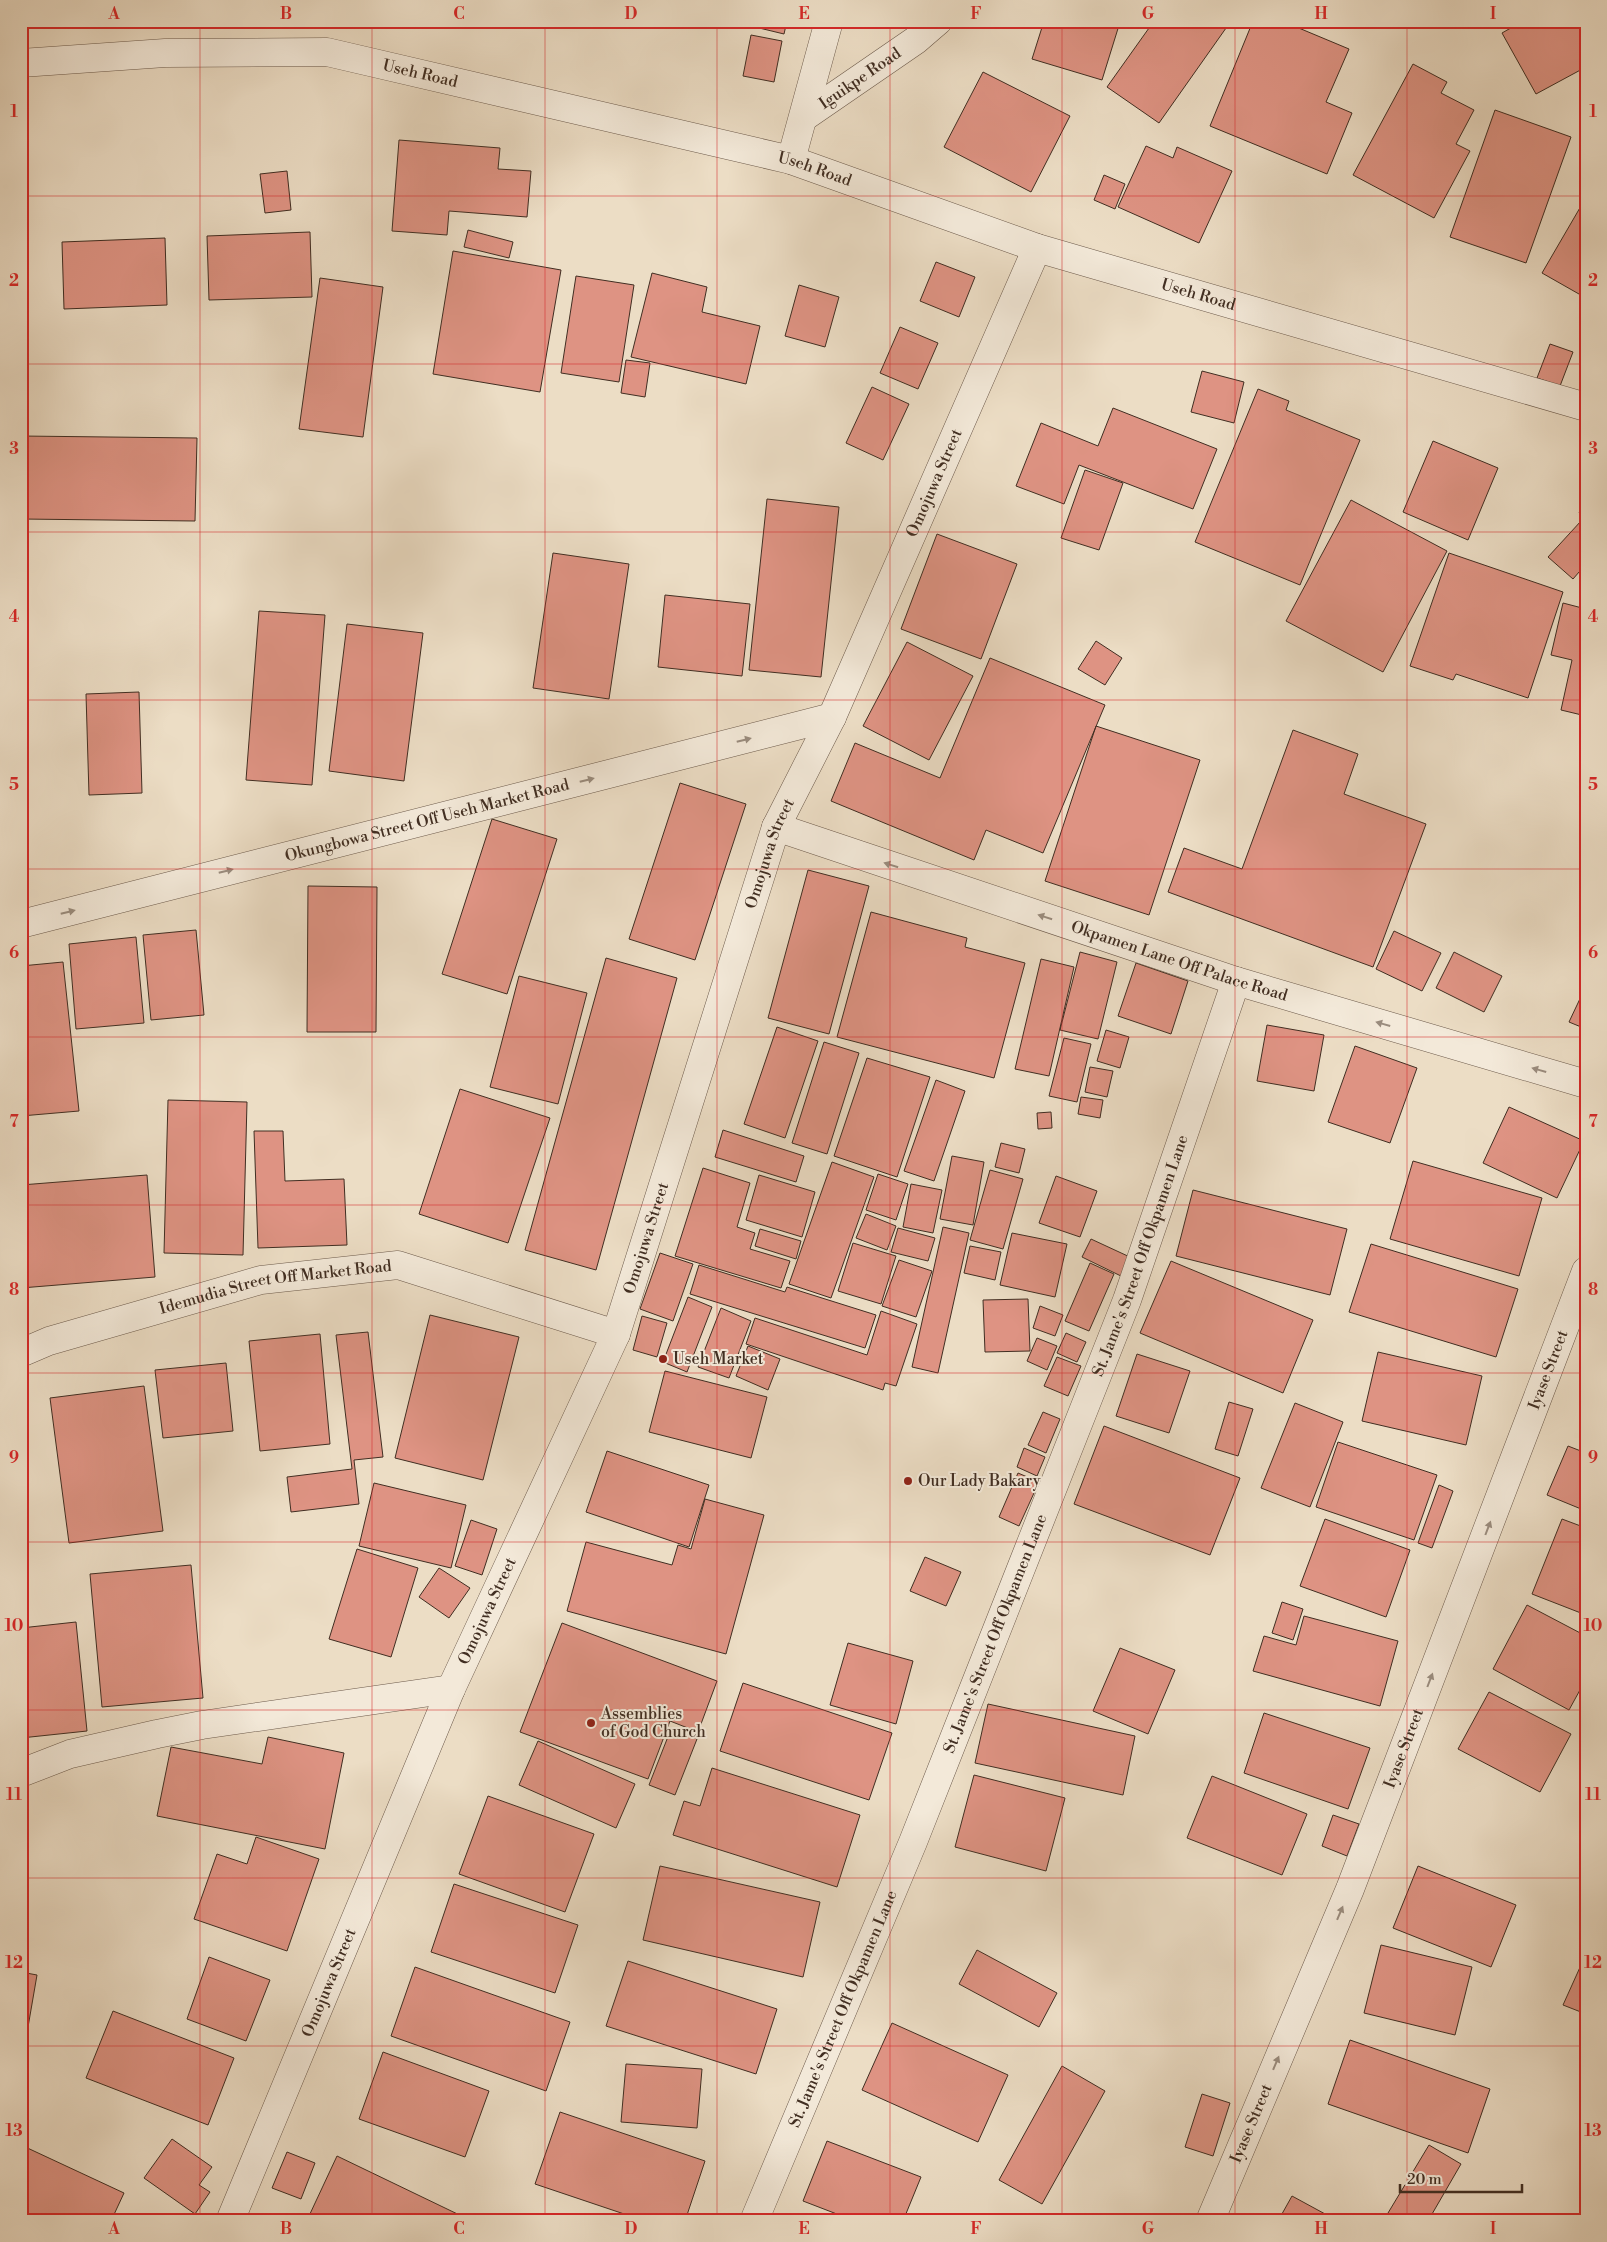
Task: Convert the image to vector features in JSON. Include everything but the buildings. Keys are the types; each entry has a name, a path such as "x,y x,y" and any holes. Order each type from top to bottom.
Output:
{"street":[{"path":"790,160 804,117 829,21"},
{"name":"Iguikpe Road","path":"804,117 916,40 938,21"},
{"name":"Useh Road","path":"21,63 165,53 327,52 790,160 1037,248 1586,407"},
{"name":"Omojuwa Street","path":"230,2221 451,1689 616,1334 776,827 832,717 1037,248"},
{"name":"Okungbowa Street Off Useh Market Road","path":"21,924 832,717"},
{"name":"Okpamen Lane Off Palace Road","path":"776,827 1236,981 1586,1084"},
{"name":"St. Jame's Street Off Okpamen Lane","path":"754,2221 913,1842 1127,1300 1236,981"},
{"name":"Idemudia Street Off Market Road","path":"21,1353 49,1341 261,1280 398,1265 616,1334"},
{"name":"Iyase Street","path":"1210,2221 1350,1889 1586,1271"},
{"path":"21,1773 70,1754 175,1730 451,1689"}],"place":[{"name":"Useh Market","path":"663,1359"},
{"name":"Our Lady Bakary","path":"908,1481"},
{"name":"Assemblies of God Church","path":"591,1723"}]}
